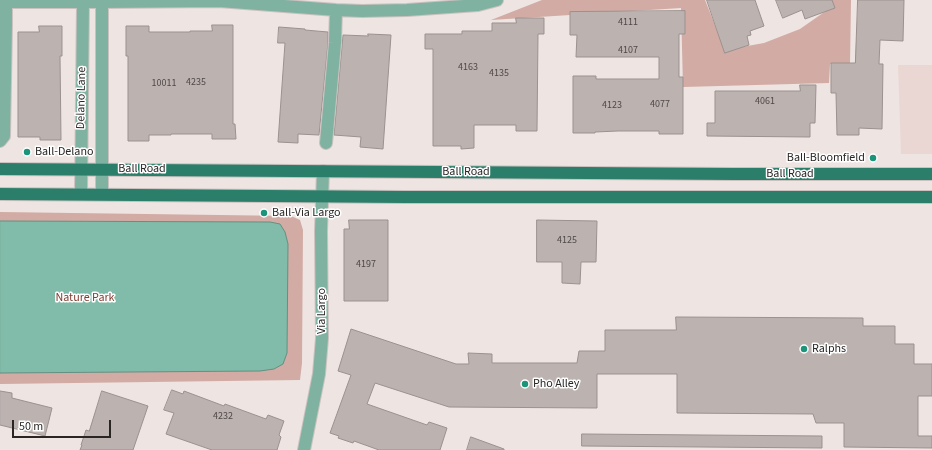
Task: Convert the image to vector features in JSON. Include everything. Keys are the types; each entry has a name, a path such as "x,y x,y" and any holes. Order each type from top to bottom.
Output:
{"main road":[{"name":"Ball Road","path":"0,168 733,174 932,174"},
{"name":"Ball Road","path":"0,194 932,197"}],"street":[{"path":"0,141 4,136 6,25 3,2 228,1 336,10 406,10 478,5 497,0"},
{"name":"Delano Lane","path":"81,194 83,2"},
{"name":"Delano Lane","path":"102,2 102,194"},
{"path":"326,144 335,43 336,10"},
{"name":"Via Largo","path":"304,450 319,374 321,345 323,170"}],"shaded area":[{"path":"898,65 932,65 932,154 901,154"},
{"name":"Nature Park","path":"0,221 270,222 280,224 285,232 288,244 287,353 283,364 274,369 260,371 0,373"}],"green space":[{"path":"542,0 705,0 725,50 764,43 800,29 833,6 830,0 851,0 850,65 830,64 829,83 683,87 681,8 491,20"},
{"name":"Nature Park","path":"0,212 291,216 300,220 303,230 302,363 300,380 0,384"}],"building":[{"path":"707,0 755,0 764,26 750,31 751,35 747,36 749,45 725,53"},
{"path":"776,0 832,0 835,8 805,19 802,10 783,18"},
{"path":"858,0 904,0 903,41 880,40 879,64 883,64 882,129 859,128 859,135 837,135 836,93 831,93 831,63 855,63"},
{"path":"685,11 685,34 679,34 679,77 683,77 683,134 659,134 659,131 573,133 573,76 596,76 596,79 659,79 659,57 576,57 577,35 570,35 570,12"},
{"path":"516,18 544,18 544,34 538,34 537,131 516,131 516,125 474,125 474,148 461,149 461,146 433,146 433,49 425,49 425,34 462,34 462,31 492,31 492,23 516,23"},
{"path":"212,25 233,25 233,124 235,124 236,139 212,139 212,134 171,134 149,135 149,141 128,141 128,56 126,56 126,26 149,26 149,32 190,32 212,31"},
{"path":"39,26 62,26 62,56 60,56 61,140 40,140 40,137 18,137 18,32 39,32"},
{"path":"279,27 328,32 319,135 298,134 298,143 278,142 285,43 278,43"},
{"path":"368,34 391,35 383,149 360,147 361,137 334,135 343,35 368,36"},
{"path":"800,85 816,85 815,123 810,123 810,137 707,136 707,123 715,123 715,91 800,91"},
{"path":"349,220 388,220 388,301 344,301 344,229 349,229"},
{"path":"537,220 597,221 596,262 581,262 580,284 562,283 562,262 537,262"},
{"path":"676,317 863,318 863,326 895,326 895,344 914,344 914,364 932,364 932,396 918,396 918,436 932,436 932,448 844,447 844,423 816,423 813,414 677,413 677,374 597,374 597,408 449,407 375,383 367,404 427,425 429,422 447,428 440,450 379,450 354,441 353,443 338,438 339,436 330,433 351,375 338,371 351,329 456,364 469,364 468,353 492,354 492,363 577,363 579,351 605,351 605,330 676,330"},
{"path":"172,390 183,394 184,391 224,406 225,404 266,419 268,415 284,421 279,435 281,437 277,450 212,450 166,434 174,413 164,410"},
{"path":"0,391 12,393 12,398 52,408 45,436 0,425"},
{"path":"102,391 148,406 133,450 80,450 86,430 89,431"},
{"path":"582,434 822,436 822,448 582,446"},
{"path":"471,437 504,449 504,450 467,450"}],"place":[{"name":"Ball-Delano","path":"27,152"},
{"name":"Ball-Bloomfield","path":"873,158"},
{"name":"Ball-Via Largo","path":"264,213"},
{"name":"Ralphs","path":"804,349"},
{"name":"Pho Alley","path":"525,384"}]}
